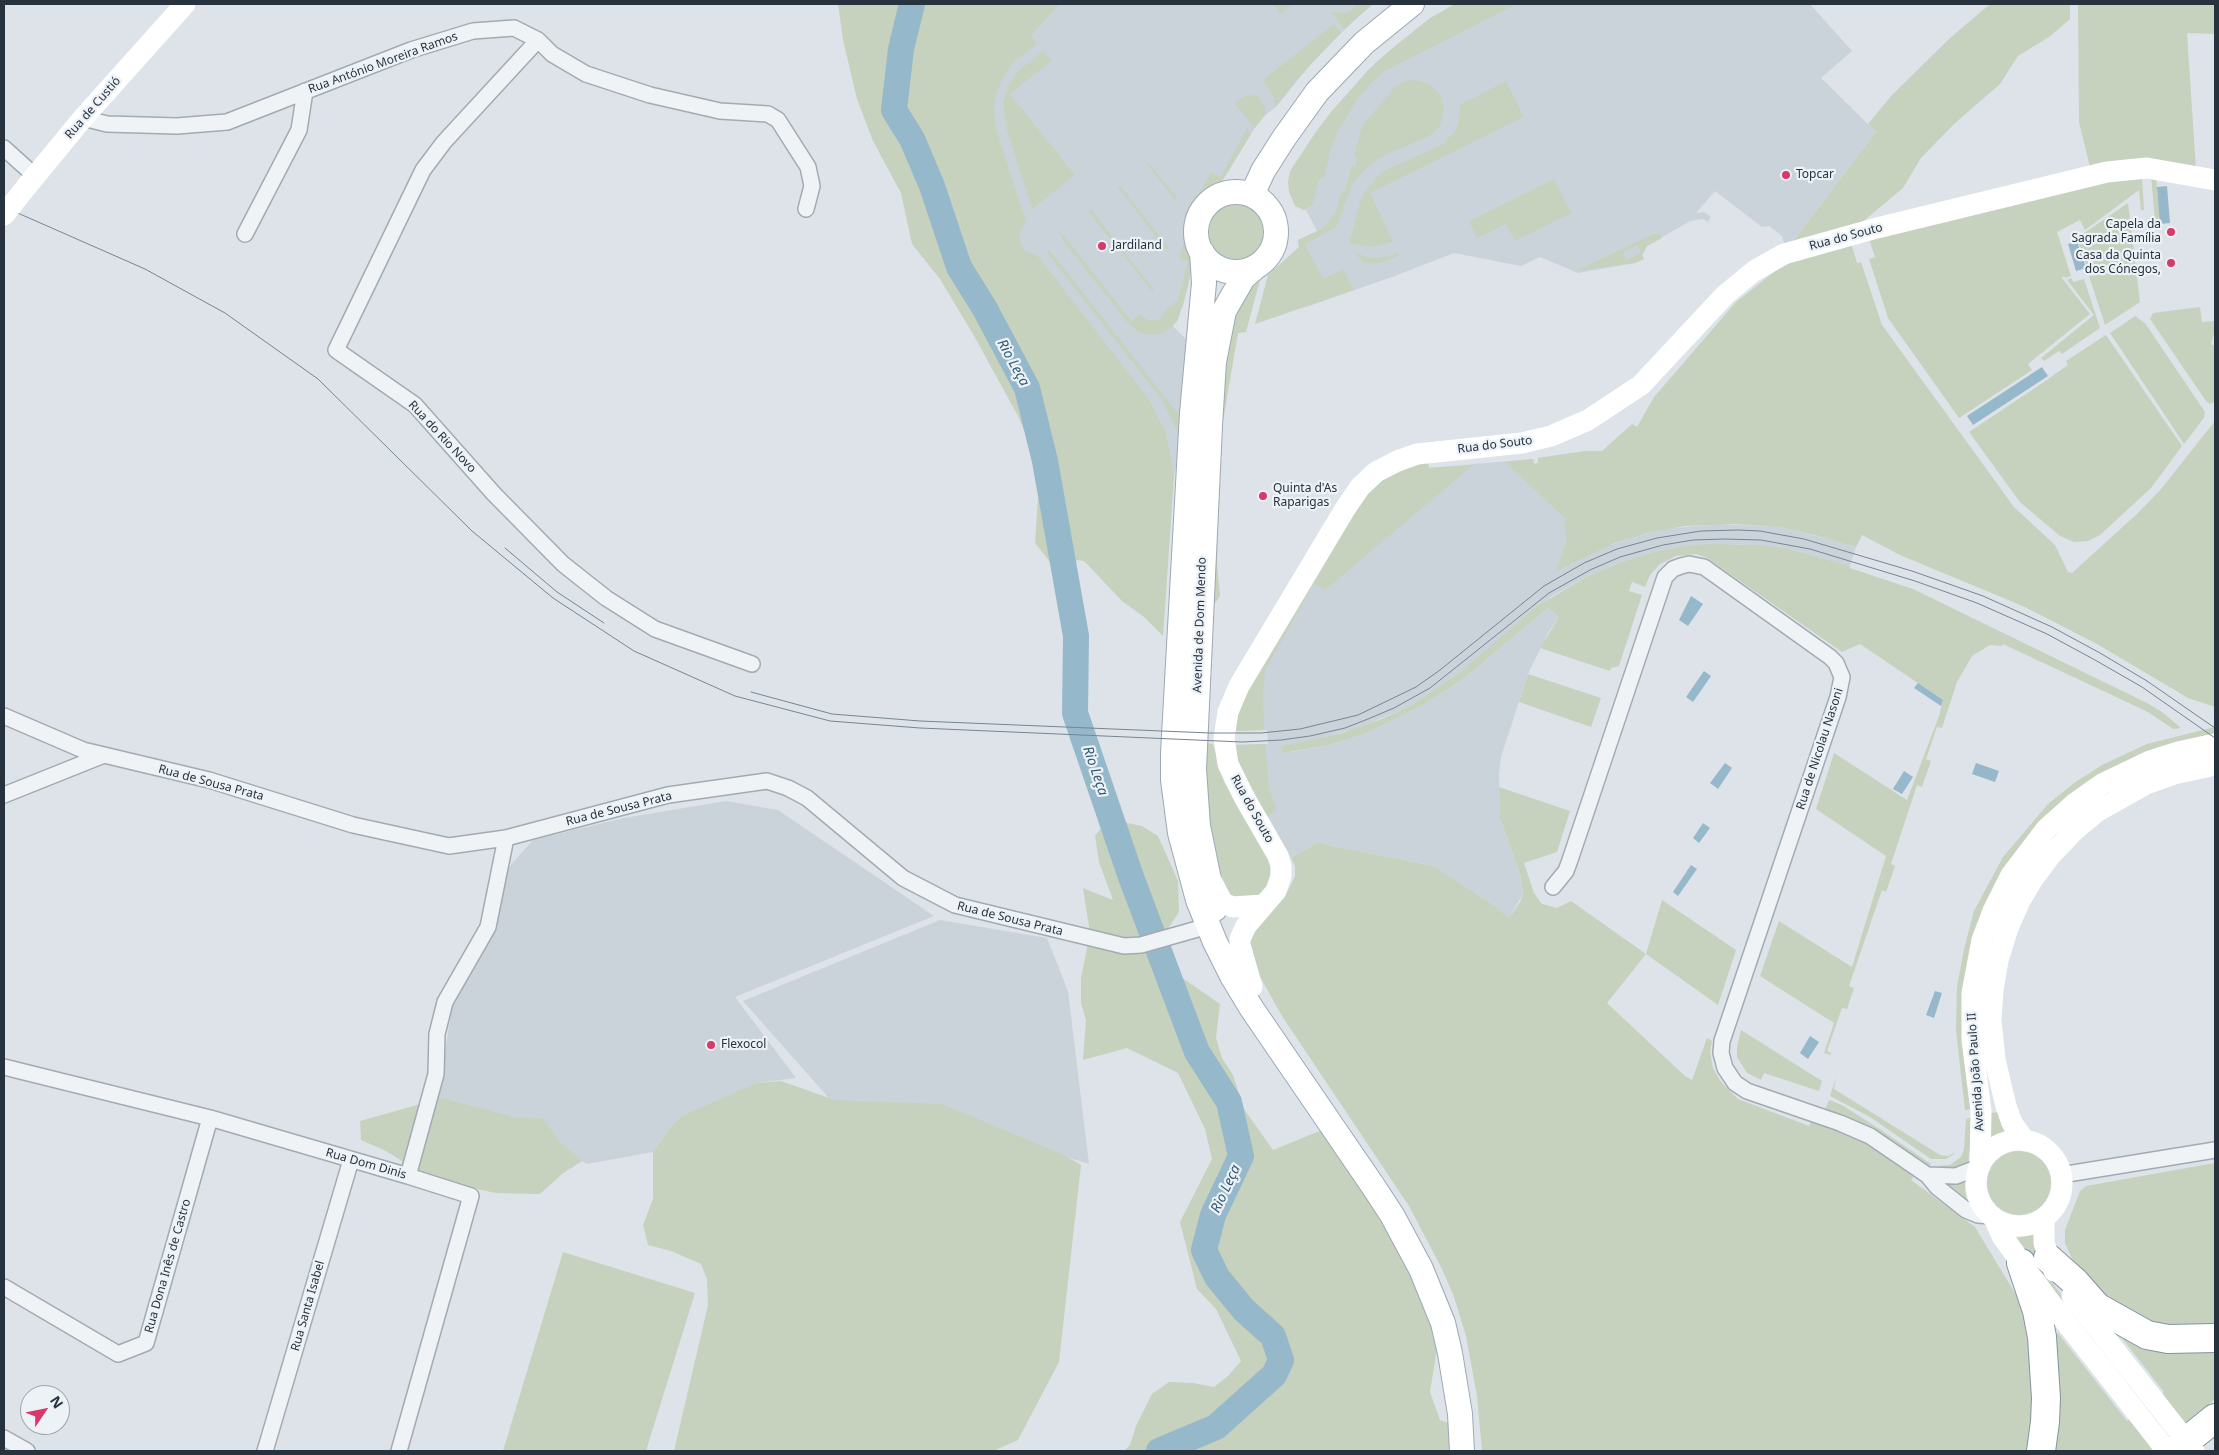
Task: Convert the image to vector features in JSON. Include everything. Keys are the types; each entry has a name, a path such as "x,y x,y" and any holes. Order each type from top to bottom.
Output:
{"highway":[{"path":"2048,1258 2075,1282 2097,1307 2147,1335 2178,1340 2215,1338"},
{"path":"2021,1263 2038,1311 2042,1337 2046,1398 2041,1451"},
{"path":"2174,1451 2215,1418"},
{"path":"2186,1451 2215,1428"}],"main road":[{"name":"Rua de Custió","path":"4,215 83,118 185,4"},
{"path":"1252,195 1263,171 1317,92 1364,43 1412,4"},
{"name":"Rua do Souto","path":"1252,987 1240,939 1246,926 1257,916 1263,905 1278,887 1281,876 1280,860 1239,788 1228,764 1224,738 1228,712 1239,686 1345,509 1360,487 1376,472 1397,461 1417,454 1522,443 1551,436 1588,420 1641,385 1725,295 1754,271 1789,252 1877,228 2107,172 2147,168 2215,180"},
{"path":"1240,192 1252,195 1268,207 1275,226 1272,248 1264,260 1257,266 1242,271 1227,270 1213,263 1202,252 1197,228 1200,216 1206,205 1228,193 1240,192"},
{"name":"Avenida de Dom Mendo","path":"1202,252 1204,282 1192,413 1173,767 1180,834 1190,876 1208,926 1241,992 1392,1215 1421,1269 1443,1323 1450,1353 1460,1414 1462,1451"},
{"name":"Avenida de Dom Mendo","path":"1257,266 1242,278 1227,303 1218,332 1214,362 1201,584 1194,770 1198,826 1212,900 1222,927 1252,987 1405,1212 1427,1252 1446,1293 1469,1384 1474,1451"},
{"name":"Avenida João Paulo II","path":"1980,1167 1981,1111 1972,1040 1972,993 1982,940 1993,911 2011,875 2046,829 2075,803 2102,784 2150,761 2178,752 2215,744"},
{"name":"Avenida João Paulo II","path":"2025,1141 2012,1123 1997,1075 1991,1005 1998,960 2008,928 2020,901 2033,878 2052,855 2075,830 2098,811 2146,784 2174,774 2215,765"},
{"path":"1208,872 1223,903 1233,907 1263,905"},
{"path":"1993,1217 2006,1224 2019,1226 2032,1224 2044,1218 2057,1202 2061,1189 2060,1175 2056,1163 2048,1152 2037,1145 2025,1141 2007,1142 1986,1156 1977,1177 1977,1191 1982,1205 1993,1217 2002,1236 2021,1263 2167,1451"},
{"path":"2044,1218 2044,1243 2048,1258 2057,1276 2194,1451"}],"street":[{"name":"Rua António Moreira Ramos","path":"83,118 115,124 177,126 227,122 411,50 473,31 514,28 538,40 552,54 586,74 650,95 720,111 768,114 778,120 808,167 812,186 806,208"},
{"name":"Rua do Rio Novo","path":"538,40 444,142 423,170 336,350 414,404 494,494 563,564 606,598 655,629 752,664"},
{"path":"245,234 299,130 305,91"},
{"path":"4,148 31,181"},
{"name":"Rua de Nicolau Nasoni","path":"1553,887 1566,871 1570,860 1665,577 1681,566 1689,564 1704,567 1830,657 1836,663 1842,677 1838,697 1722,1041 1721,1053 1725,1068 1735,1083 1747,1091 1854,1128 1882,1144 1927,1175 1937,1188 1966,1210 1993,1217"},
{"name":"Rua de Sousa Prata","path":"4,716 83,750 209,780 353,825 449,846 506,838 668,795 767,781 788,788 806,798 903,878 955,905 1124,946 1141,945 1208,926"},
{"path":"4,795 104,755"},
{"path":"408,1176 436,1074 437,1034 445,1002 488,927 506,838"},
{"name":"Rua Dom Dinis","path":"4,1067 210,1118 471,1196 400,1451"},
{"name":"Rua Dona Inês de Castro","path":"4,1287 118,1354 146,1343 210,1118"},
{"path":"2060,1175 2215,1150"},
{"name":"Rua Santa Isabel","path":"265,1451 351,1160"},
{"path":"1927,1175 1956,1176 1980,1167"},
{"path":"4,1438 27,1451"}],"shaded area":[{"name":"Jardiland","path":"1044,4 1371,5 1319,54 1276,107 1261,118 1218,187 1206,194 1193,210 1188,231 1194,255 1183,306 1173,326 1190,343 1182,433 1174,478 1133,426 998,215 977,79"},
{"path":"1480,4 1810,4 1852,51 1821,78 1876,132 1790,245 1784,243 1782,236 1769,226 1762,227 1715,191 1696,213 1704,212 1711,217 1708,222 1703,219 1690,221 1647,246 1642,255 1644,259 1635,263 1578,273 1540,257 1521,266 1454,253 1306,307 1298,240 1317,231 1294,187 1365,83"},
{"path":"1586,451 1562,567 1599,549 1631,538 1665,529 1718,524 1778,527 1839,541 1856,547 1850,566 1794,550 1740,544 1676,548 1619,563 1586,577 1552,596 1460,672 1410,706 1358,728 1318,739 1281,746 1291,752 1325,746 1365,734 1423,705 1463,679 1548,608 1559,617 1549,631 1528,674 1501,757 1499,774 1500,818 1520,874 1523,894 1509,918 1495,906 1434,866 1318,842 1291,858 1242,769 1233,745 1268,744 1267,730 1233,731 1236,714 1357,504 1416,469 1533,459 1534,464 1538,463 1538,458"},
{"path":"726,801 778,810 934,916 735,997 796,1078 756,1083 670,1128 653,1152 587,1164 582,1161 426,1169 453,1002 487,945 508,868 533,840 624,818"},
{"path":"940,920 1047,938 1068,991 1089,1164 921,1111 835,1105 743,1001"}],"green space":[{"path":"838,4 1060,4 1031,35 1037,44 1014,62 1002,79 994,101 995,125 1026,222 1020,231 1020,243 1026,251 1037,255 1148,398 1166,433 1174,478 1163,636 1144,617 1122,601 1084,561 1077,560 1074,564 1054,567 1035,543 1040,468 1018,416 973,334 940,279 912,244 901,193 873,141 857,99 843,40"},
{"path":"1273,4 1293,4 1280,14"},
{"path":"1356,4 1373,4 1344,29 1331,12 1345,13"},
{"path":"1455,4 1517,4 1385,71 1374,80 1358,98 1340,127 1330,151 1325,176 1319,180 1312,205 1304,210 1295,206 1289,192 1290,171 1331,112 1370,68 1389,51 1430,18"},
{"path":"1990,4 2070,4 2070,19 2049,37 2018,56 2000,84 1954,124 1921,158 1903,188 1860,224 1790,245 1876,132 1868,124 1892,95 1949,39"},
{"path":"2078,4 2215,4 2215,34 2187,33 2196,169 2090,167 2079,122"},
{"path":"1334,24 1341,33 1297,79 1276,107 1273,96 1263,80"},
{"path":"1043,51 1051,61 1010,94 1075,175 1032,209 1007,130 1003,103 1008,87 1016,73"},
{"path":"1416,80 1431,85 1441,96 1444,108 1440,126 1429,136 1381,157 1366,168 1353,183 1336,227 1305,244 1323,279 1343,269 1354,290 1255,324 1268,275 1299,247 1298,240 1322,229 1335,214 1341,193 1345,192 1352,165 1355,166 1357,158 1354,157 1362,126 1395,87 1405,81"},
{"path":"1506,81 1524,117 1370,193 1393,242 1373,247 1349,243 1362,196 1375,179 1384,171 1443,144 1455,131 1458,124 1460,105"},
{"path":"1247,95 1258,96 1265,107 1266,114 1255,128 1234,103"},
{"path":"1247,128 1251,134 1228,172 1218,187 1206,194 1197,204 1190,220 1190,241 1194,255 1188,286 1178,320 1173,326 1160,334 1140,333 1127,322 1062,239 1061,232 1131,321 1140,314 1149,321 1160,319 1167,309 1178,300 1188,261 1179,259 1183,245 1184,222 1189,205 1202,189 1211,172 1221,177"},
{"path":"1149,163 1177,198 1176,201 1147,164"},
{"path":"2151,176 2156,176 2160,220 2155,220"},
{"path":"2142,177 2144,210 2141,210 2139,190 2085,230 2080,220 2057,232 2071,276 2066,278 2064,276 2062,278 2090,314 2028,364 2032,370 1959,418 1888,318 1869,259 1875,257 1869,239 2091,182"},
{"path":"1554,179 1571,213 1515,241 1506,224 1477,238 1469,221"},
{"path":"1120,186 1168,247 1167,251 1118,187"},
{"path":"2128,203 2140,302 2105,325 2089,276 2120,272 2120,268 2088,272 2077,238"},
{"path":"1231,204 1243,204 1253,208 1261,216 1265,232 1261,248 1253,256 1243,260 1231,260 1221,256 1213,248 1209,238 1209,226 1213,216 1221,208"},
{"path":"1091,209 1154,289 1152,291 1088,211"},
{"path":"1653,234 1659,234 1662,238 1647,246 1642,255 1644,259 1635,263 1576,271","holes":["1638,245 1641,253 1626,260 1623,252"]},
{"path":"1851,243 1857,263 1861,262 1882,325 2014,507 2055,545 2068,572 2072,573 2138,513 2161,489 2215,421 2215,707 2188,698 2097,644 2025,607 1900,555 1862,535 1856,547 1778,527 1733,524 1685,526 1648,533 1615,543 1556,571 1567,540 1564,524 1567,520 1505,462 1533,459 1534,464 1538,463 1538,458 1586,451 1602,451 1632,424 1637,427 1654,397 1736,302 1779,268 1797,259"},
{"path":"1048,251 1051,252 1183,420 1179,435 1162,400 1048,254"},
{"path":"1355,253 1371,258 1398,253 1399,255 1374,264 1363,262"},
{"path":"2072,278 2073,282 2084,279 2100,328 2062,354 2059,351 2044,361 2041,358 2094,315 2067,280"},
{"path":"1260,280 1246,332 1238,333 1220,439 1219,401 1235,315 1249,291"},
{"path":"2200,307 2202,322 2215,321 2215,330 2211,344 2215,346 2215,402 2210,404 2206,401 2150,319 2153,313"},
{"path":"2135,316 2145,323 2205,412 2204,418 2184,444 2110,333"},
{"path":"2106,335 2182,446 2151,488 2100,535 2088,541 2074,542 2060,536 2020,502 1969,432 2044,382 2068,365 2066,361"},
{"path":"1219,459 1217,564 1220,596 1213,606"},
{"path":"1428,459 1429,468 1473,465 1325,590 1314,583 1265,670 1263,691 1264,730 1233,731 1240,702 1357,504 1376,483"},
{"path":"1692,545 1760,545 1794,550 1850,566 1850,568 1913,589 2147,703 2162,712 2181,728 2173,729 2148,712 2003,644 2002,646 1990,645 1972,656 1957,682 1942,728 1937,727 1926,759 1931,761 1922,787 1917,785 1891,864 1895,866 1886,892 1882,890 1849,986 1854,988 1847,1009 1842,1008 1827,1051 1831,1055 1824,1053 1834,1023 1760,976 1779,921 1852,967 1886,856 1816,809 1834,753 1907,800 1939,716 1943,700 1860,644 1842,652 1707,558 1696,554 1676,556 1660,564 1650,575 1645,587 1632,582 1629,591 1642,595 1619,666 1611,668 1610,671 1540,648 1559,617 1548,608 1463,679 1423,705 1365,734 1325,746 1282,753 1281,746 1342,733 1379,720 1410,706 1460,672 1536,607 1586,577 1619,563 1655,552"},
{"path":"1528,674 1601,698 1591,727 1519,702"},
{"path":"2215,727 2215,735 2039,824 1973,1109 1965,1110 1956,1030 1957,987 1974,911 2003,857 2048,804 2074,783 2102,765 2147,744"},
{"path":"1205,743 1213,744 1224,782 1267,856 1271,868 1270,883 1258,897 1231,896 1224,889 1206,815"},
{"path":"1265,744 1269,789 1277,810 1267,816 1237,761 1233,745"},
{"path":"1499,787 1570,811 1557,852 1524,863 1534,893 1542,904 1557,908 1571,901 1646,954 1607,1003 1685,1076 1692,1080 1707,1038 1712,1041 1710,1052 1713,1068 1721,1082 1738,1099 1809,1126 1811,1121 1862,1141 1914,1176 1911,1180 1975,1227 2018,1298 2025,1317 2028,1344 2035,1344 2034,1451 1482,1451 1477,1396 1466,1336 1453,1294 1441,1267 1409,1206 1282,1016 1248,955 1252,930 1286,894 1295,876 1295,866 1291,858 1318,842 1434,866 1495,906 1509,918 1523,894 1520,874 1500,818"},
{"path":"1108,819 1142,826 1158,836 1178,881 1179,912 1167,930 1170,955 1178,975 1220,1004 1216,1038 1222,1058 1233,1075 1244,1109 1273,1150 1322,1130 1377,1211 1403,1258 1432,1326 1437,1348 1430,1392 1440,1420 1449,1423 1450,1451 1124,1451 1130,1445 1136,1426 1152,1394 1169,1382 1193,1383 1214,1387 1228,1376 1241,1361 1216,1309 1197,1289 1180,1222 1212,1159 1205,1129 1178,1073 1127,1048 1083,1060 1086,1020 1081,1003 1081,978 1090,933 1083,888 1113,900 1099,862 1095,836"},
{"path":"1662,900 1736,950 1718,1005 1646,954"},
{"path":"1741,1030 1822,1081 1819,1091 1764,1073 1761,1080 1747,1073 1737,1057"},
{"path":"1836,1077 1834,1089 1940,1155 1948,1156 1954,1153 1956,1148 1954,1154 1946,1159 1931,1159 1870,1117 1830,1096"},
{"path":"781,1081 835,1100 942,1104 1064,1155 1081,1165 1059,1362 1018,1440 993,1451 674,1451 708,1305 707,1279 701,1264 671,1251 648,1245 643,1225 653,1199 653,1152 670,1128 682,1116 756,1083"},
{"path":"442,1098 514,1117 542,1118 561,1143 582,1161 562,1174 540,1194 496,1193 432,1180 386,1151 361,1140 360,1121"},
{"path":"1829,1100 1842,1105 1931,1164 1929,1167 1890,1139 1861,1123 1825,1110"},
{"path":"1998,1112 2005,1131 1991,1137 1991,1113"},
{"path":"1974,1117 1968,1163 1957,1170 1934,1171 1938,1166 1950,1165 1961,1157 1964,1149 1966,1119"},
{"path":"2019,1151 2031,1153 2042,1160 2049,1171 2051,1183 2049,1195 2042,1206 2031,1213 2019,1215 2007,1213 1996,1206 1989,1195 1987,1183 1989,1171 1996,1160 2007,1153"},
{"path":"2215,1163 2215,1331 2170,1332 2111,1302 2074,1263 2065,1243 2065,1230 2080,1191 2086,1186"},
{"path":"1965,1177 1965,1191 1969,1205 1941,1182"},
{"path":"2034,1234 2047,1276 2098,1342 2094,1345 2017,1238"},
{"path":"563,1252 695,1293 646,1451 503,1451"},
{"path":"2058,1333 2127,1421 2143,1409 2098,1351 2147,1405 2164,1392 2118,1333 2215,1344 2215,1399 2149,1451 2048,1451 2048,1340"}],"water":[{"path":"2167,186 2170,223 2160,224 2157,187"},
{"path":"2077,241 2086,268 2076,271 2068,244"},
{"path":"2042,367 2048,376 1973,425 1967,416"},
{"path":"1691,596 1703,604 1688,626 1679,620"},
{"path":"1704,671 1711,676 1693,702 1686,697"},
{"path":"1918,683 1943,700 1941,706 1914,688"},
{"path":"1725,763 1732,768 1718,789 1710,783"},
{"path":"1976,763 1999,771 1995,782 1972,774"},
{"path":"1904,771 1913,777 1902,794 1893,789"},
{"path":"1703,823 1710,828 1699,843 1693,838"},
{"path":"1691,865 1697,869 1678,896 1673,892"},
{"path":"1935,991 1942,993 1934,1018 1926,1015"},
{"path":"1810,1036 1819,1042 1808,1059 1800,1053"}],"waterway":[{"name":"Rio Leça","path":"912,4 901,49 894,110 912,139 932,186 959,267 985,309 1027,388 1045,461 1076,636 1075,713 1131,877 1197,1052 1229,1102 1241,1156 1213,1215 1204,1250 1217,1277 1244,1310 1273,1336 1281,1360 1274,1375 1216,1427 1159,1451"}],"tram line":[{"path":"4,207 145,269 225,313 318,379 472,531 553,598 634,651 735,696 830,721 920,728 1242,742 1310,736 1345,728 1368,719 1394,708 1430,688 1549,593 1590,570 1620,557 1663,545 1693,540 1724,539 1761,540 1810,549 1915,581 1977,603 2047,634 2095,660 2142,687 2215,738"},
{"path":"751,692 832,714 920,721 1210,733 1261,733 1300,729 1358,715 1416,687 1440,670 1544,586 1584,563 1617,549 1657,538 1701,531 1738,530 1760,531 1804,539 1912,571 1983,596 2052,627 2100,653 2147,681 2215,728"},
{"path":"505,548 557,592 604,623"}],"place":[{"name":"Topcar","path":"1786,175"},
{"name":"Capela da Sagrada Família","path":"2171,232"},
{"name":"Jardiland","path":"1102,246"},
{"name":"Casa da Quinta dos Cónegos,","path":"2171,263"},
{"name":"Quinta d'As Raparigas","path":"1263,496"},
{"name":"Flexocol","path":"711,1045"}]}
